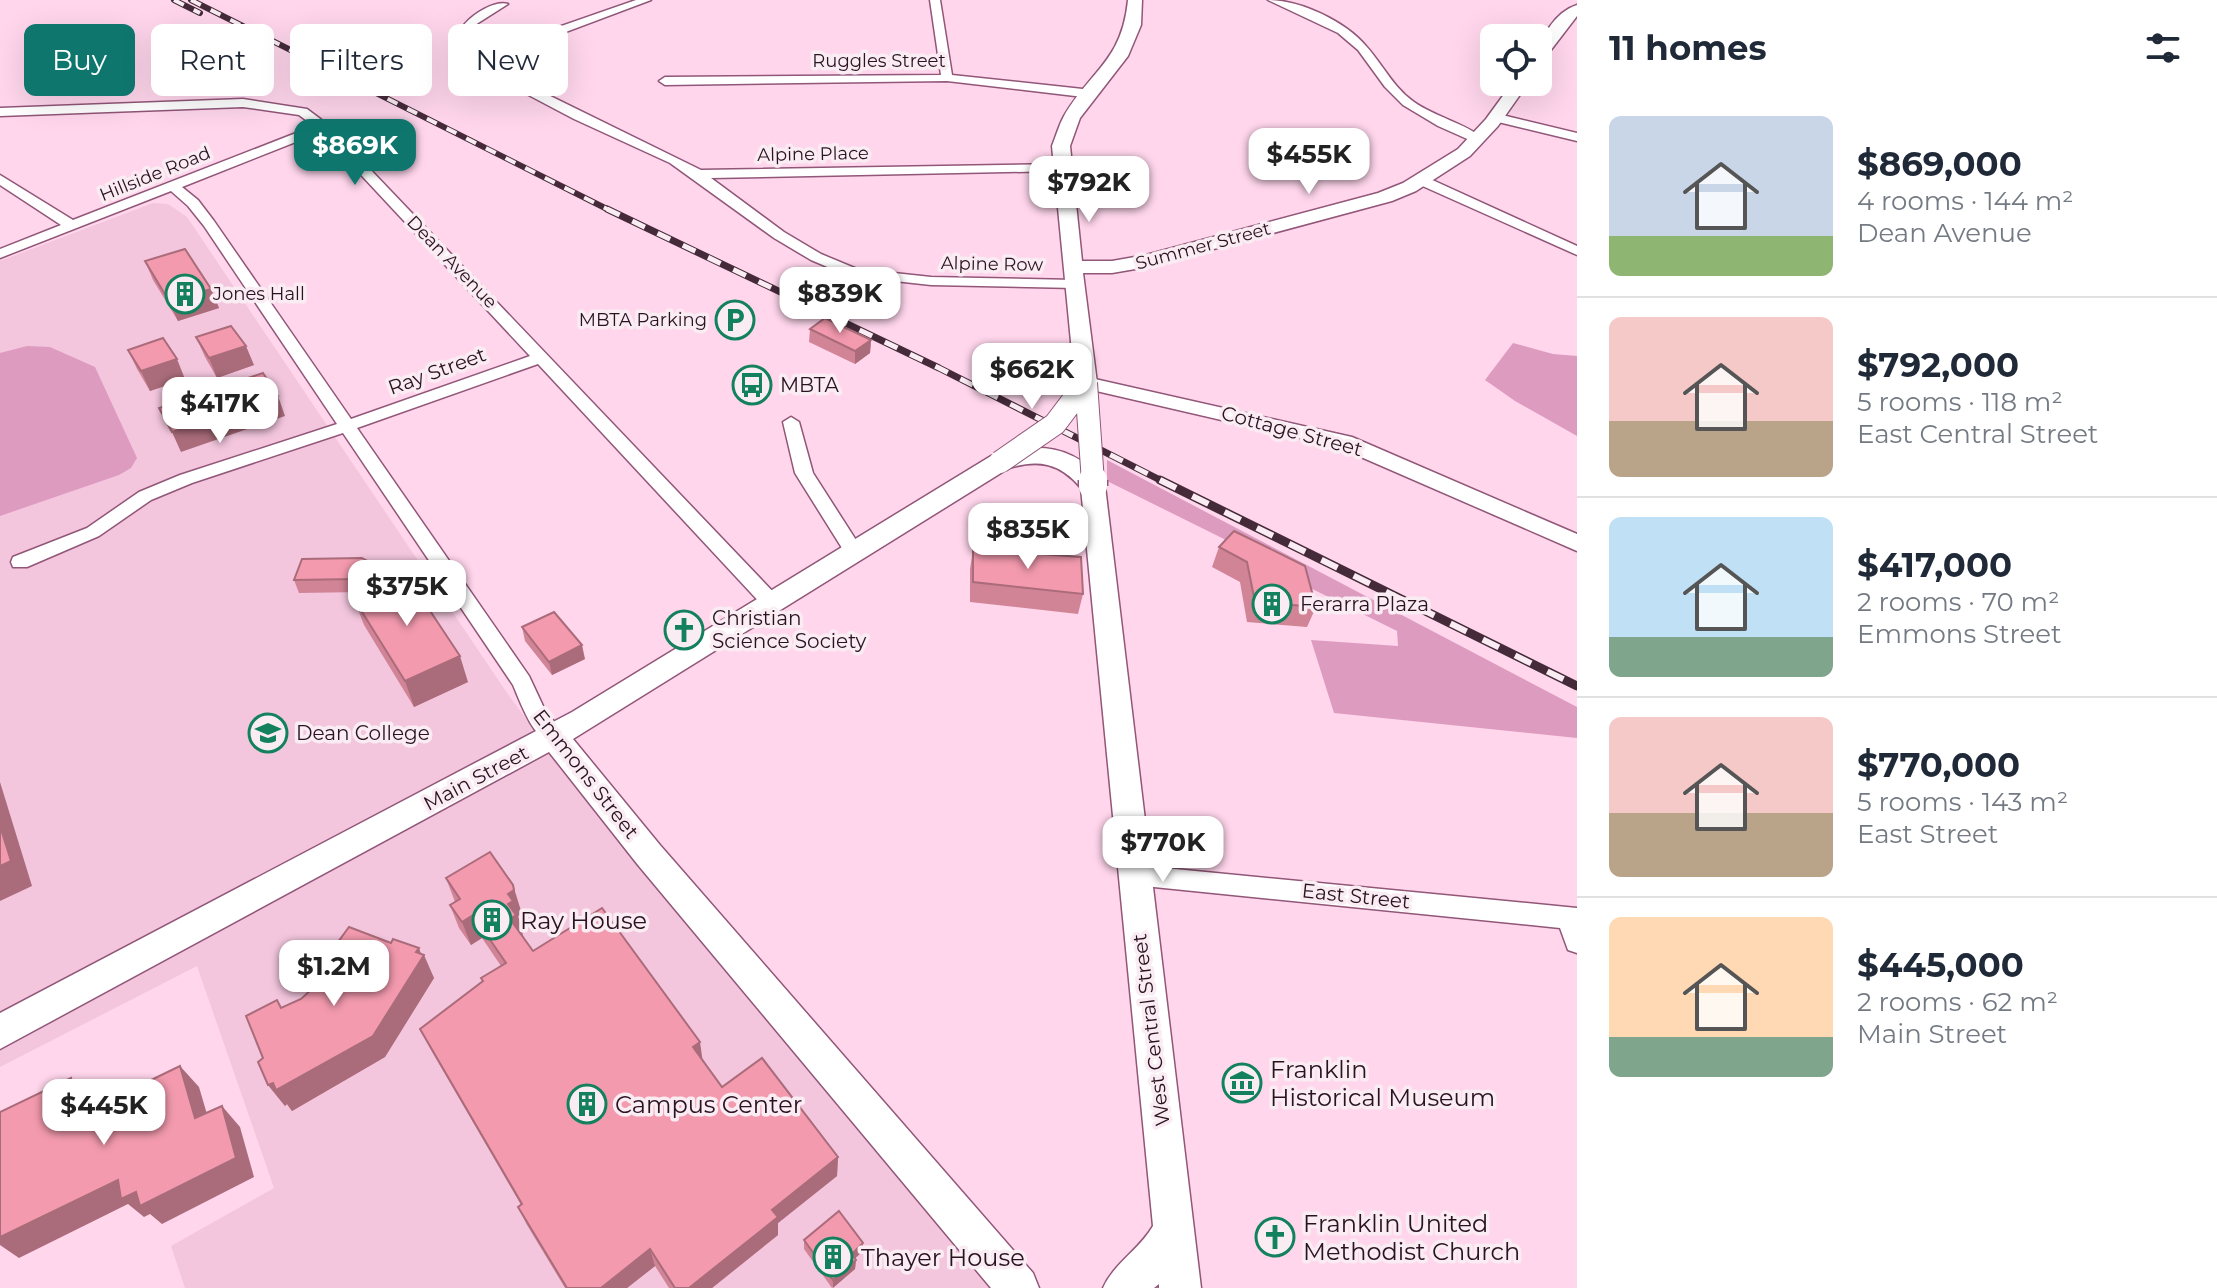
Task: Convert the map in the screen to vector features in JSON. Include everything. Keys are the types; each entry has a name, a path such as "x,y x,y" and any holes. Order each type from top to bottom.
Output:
{"main road":[{"name":"West Central Street","path":"1135,0 1133,25 1120,56 1065,131 1061,167 1075,276 1093,486 1180,1288"},
{"path":"1552,36 1566,17 1577,9"},
{"name":"Summer Street","path":"1075,276 1147,261 1385,197 1449,167 1498,118 1512,96"},
{"name":"Main Street","path":"0,1032 553,736 1000,462 1055,424 1086,383"},
{"path":"1000,462 1028,454 1050,455 1073,465 1093,486"},
{"name":"Emmons Street","path":"553,736 649,855 1018,1288"},
{"path":"1124,1288 1157,1258 1174,1230"}],"street":[{"path":"568,28 646,0"},
{"path":"935,0 947,78"},
{"path":"1273,0 1316,17 1352,38 1366,51 1399,96 1448,126 1478,139"},
{"path":"470,24 476,17 503,4"},
{"name":"Ruggles Street","path":"665,81 947,78 1092,94"},
{"path":"539,96 675,160 698,174"},
{"name":"Dean Avenue","path":"0,112 243,103 303,112 323,127 543,357 772,603"},
{"path":"1498,118 1577,137"},
{"name":"Hillside Road","path":"0,254 323,127"},
{"name":"Alpine Place","path":"698,174 1061,167"},
{"name":"Alpine Row","path":"698,174 779,235 816,257 854,273 931,281 1075,276"},
{"path":"0,179 72,226"},
{"path":"1423,181 1577,251"},
{"name":"Emmons Street","path":"173,186 193,203 209,224 522,682 534,710 553,736"},
{"name":"Ray Street","path":"20,562 77,539 145,496 186,479 543,357"},
{"name":"Cottage Street","path":"1086,383 1345,442 1577,543"},
{"path":"791,422 804,473 854,551"},
{"name":"East Street","path":"1134,875 1573,919"},
{"path":"1573,919 1577,942"}],"shaded area":[{"name":"Dean College","path":"153,203 168,204 187,217 507,693 565,772 993,1288 185,1288 171,1246 274,1188 197,966 0,1067 0,261"},
{"path":"1513,343 1553,354 1577,356 1577,436 1485,380"},
{"path":"27,346 50,347 95,367 137,458 131,468 119,475 0,516 0,353"},
{"path":"1107,460 1577,707 1577,738 1334,713 1311,640 1398,646 1397,631 1230,548 1224,539 1107,481"}],"building":[{"path":"185,249 211,289 169,301 145,261"},
{"path":"825,318 871,340 855,351 810,329"},
{"path":"231,326 246,346 209,358 196,337"},
{"path":"163,338 177,359 141,371 128,350"},
{"path":"263,373 278,396 172,432 159,408"},
{"path":"1234,531 1305,566 1316,607 1255,602 1247,562 1219,547"},
{"path":"973,549 1081,557 1083,594 973,582"},
{"path":"362,558 371,563 366,574 356,579 294,580 302,559"},
{"path":"407,576 460,656 405,681 354,599"},
{"path":"554,612 582,645 549,662 522,627"},
{"path":"0,826 11,861 0,866"},
{"name":"Campus Center","path":"490,852 513,885 514,890 508,894 513,901 508,904 516,915 510,919 533,951 602,908 700,1042 693,1047 722,1087 762,1058 838,1157 772,1210 778,1217 689,1288 675,1288 650,1249 601,1288 567,1288 518,1207 522,1204 420,1029 483,981 481,978 506,963 473,915 462,922 450,905 460,899 446,878"},
{"path":"349,927 391,943 393,939 419,948 416,952 424,955 373,1036 276,1090 273,1083 268,1085 258,1062 263,1058 246,1016 277,1000 281,1008 301,999 346,958 330,953"},
{"path":"180,1066 195,1118 222,1106 236,1158 140,1206 136,1192 121,1199 118,1180 0,1237 0,1112 71,1078 79,1115"},
{"name":"Thayer House","path":"839,1211 863,1243 852,1254 856,1260 833,1280 804,1240"}],"railway":[{"path":"174,0 200,13"},
{"path":"191,0 607,209"},
{"path":"607,209 939,368 1162,481"},
{"path":"607,209 611,211"},
{"path":"1162,481 1577,686"}],"place":[{"name":"Jones Hall","path":"185,294"},
{"name":"MBTA Parking","path":"735,320"},
{"name":"MBTA","path":"752,385"},
{"name":"Ferarra Plaza","path":"1272,604"},
{"name":"Christian Science Society","path":"684,630"},
{"name":"Dean College","path":"268,733"},
{"name":"Ray House","path":"492,920"},
{"name":"Franklin Historical Museum","path":"1242,1083"},
{"name":"Campus Center","path":"587,1104"},
{"name":"Franklin United Methodist Church","path":"1275,1237"},
{"name":"Thayer House","path":"833,1257"}]}
